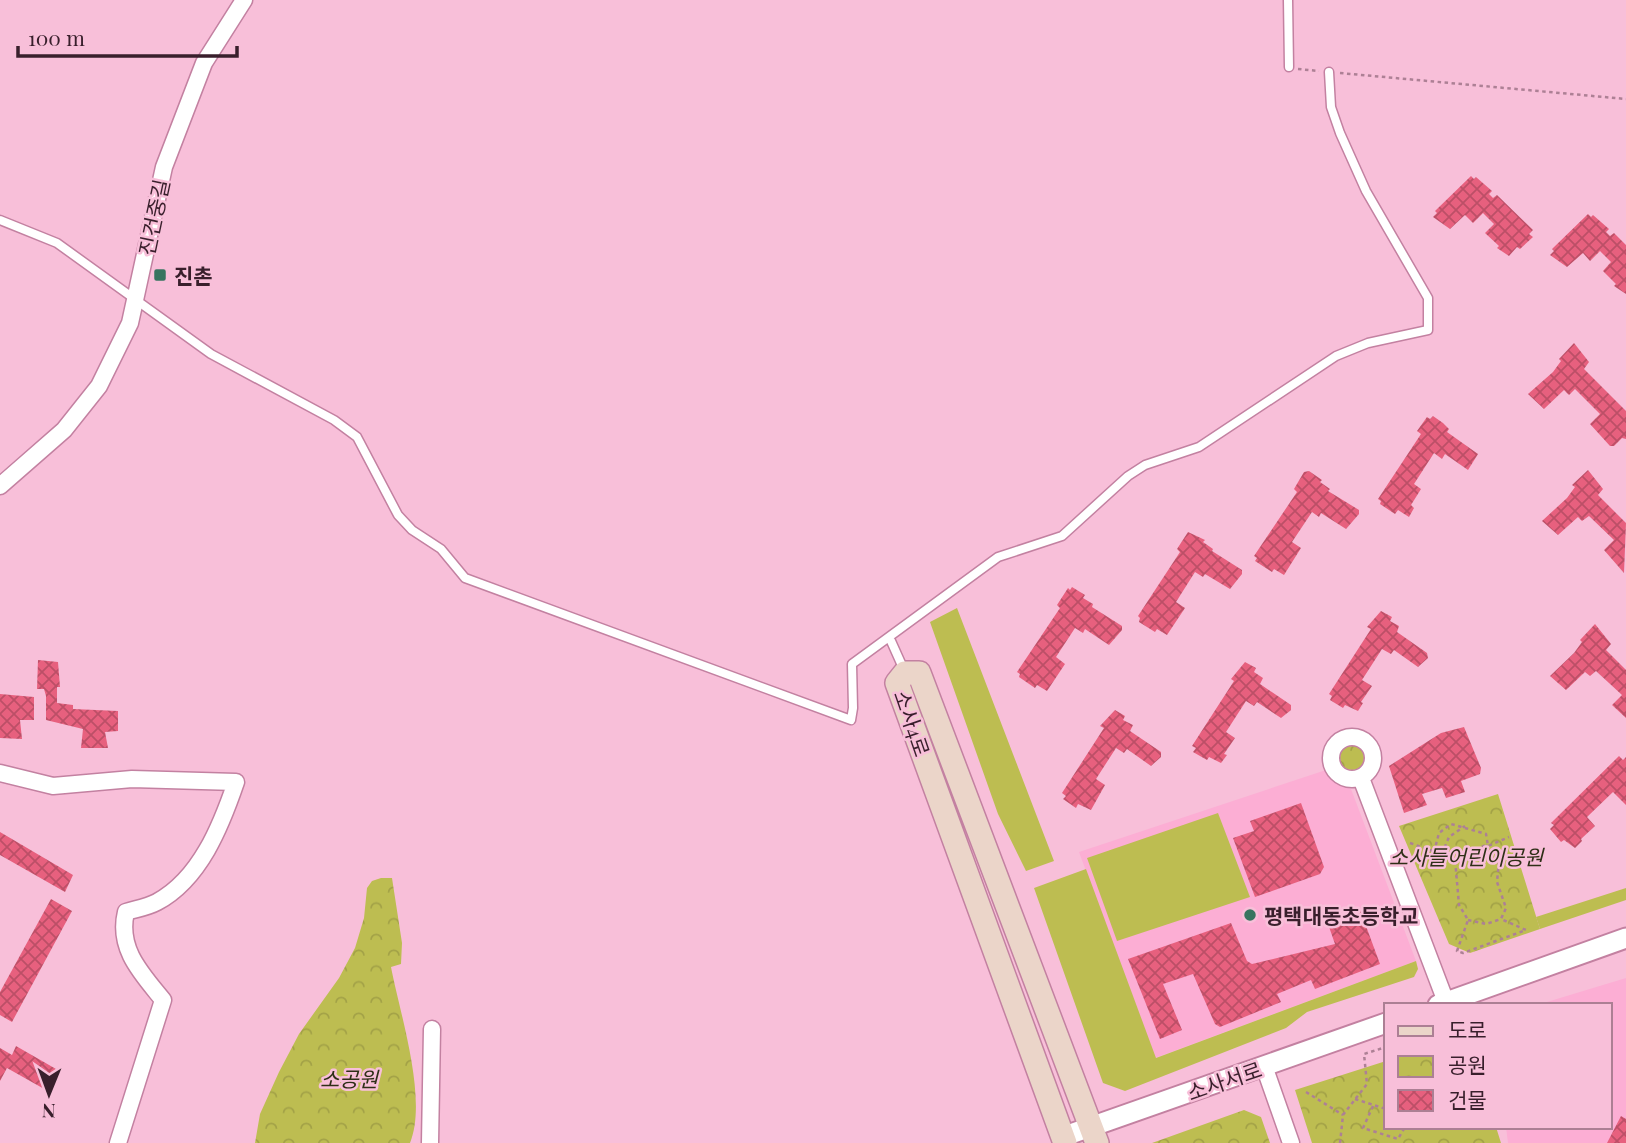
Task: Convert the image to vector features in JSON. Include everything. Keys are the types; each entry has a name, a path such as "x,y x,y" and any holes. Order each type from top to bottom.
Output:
{"main road":[{"name":"소사4로","path":"1063,1140 897,683 905,673 919,673 1094,1135"}],"street":[{"name":"진건중길","path":"0,486 64,430 99,386 130,323 164,167 204,63 243,1"},
{"path":"0,773 53,786 132,779 236,782 227,808 194,872 157,902 126,912 122,926 130,960 163,1000 118,1143"},
{"path":"1360,778 1442,1003 1626,938"},
{"name":"소사서로","path":"1063,1140 1094,1135 1264,1066 1384,1024"},
{"path":"430,1143 432,1028"},
{"path":"1264,1066 1291,1143"}],"lane":[{"path":"1288,0 1289,67"},
{"path":"0,220 57,243 211,354 334,420 357,437 398,515 412,530 441,549 465,578 850,720 853,708 852,664 998,557 1062,536 1128,476 1145,465 1199,447 1336,356 1368,343 1428,330 1428,298 1366,191 1340,133 1331,107 1329,72"},
{"path":"891,641 905,673"}],"path":[{"path":"1289,67 1626,99"},
{"path":"1434,852 1438,832 1451,824 1486,834 1488,846 1500,861 1497,882 1506,908 1501,919"},
{"path":"1442,854 1449,837 1465,826"},
{"path":"1410,843 1455,859 1509,837"},
{"path":"1455,859 1459,905 1468,920 1486,924 1501,919 1526,930 1463,953 1457,951 1468,920"},
{"path":"1340,1143 1343,1115 1367,1084 1364,1055 1384,1048"},
{"path":"1306,1092 1343,1115"},
{"path":"1356,1099 1384,1109"},
{"path":"1373,1106 1363,1128 1398,1139 1404,1129"}],"shaded area":[{"name":"평택대동초등학교","path":"1326,770 1333,781 1351,789 1416,961 1155,1058 1079,852"},
{"path":"1626,978 1626,1143 1508,1143 1506,1129 1612,1129 1612,1003 1544,1003"}],"green space":[{"path":"957,608 1054,861 1026,871 998,814 930,622"},
{"path":"1352,746 1360,750 1364,758 1360,766 1352,770 1344,766 1340,758 1344,750"},
{"name":"소사들어린이공원","path":"1498,794 1540,929 1470,953 1449,944 1399,826"},
{"path":"1218,813 1250,897 1117,941 1087,858"},
{"path":"1086,869 1156,1058 1416,961 1418,969 1414,977 1307,1012 1286,1028 1125,1091 1103,1083 1034,888"},
{"name":"소공원","path":"392,878 402,943 401,964 391,967 414,1080 415,1125 410,1143 255,1143 260,1114 279,1072 299,1034 339,978 355,948 364,918 367,888 372,881"},
{"path":"1626,888 1626,900 1540,929 1536,917"},
{"path":"1384,1062 1384,1129 1497,1129 1501,1143 1312,1143 1295,1090"},
{"path":"1244,1110 1261,1117 1270,1143 1152,1143"}],"building":[{"path":"1471,176 1492,191 1489,194 1493,198 1497,195 1533,230 1529,234 1533,237 1509,256 1497,248 1499,246 1485,233 1494,224 1483,213 1473,223 1465,215 1450,229 1433,217 1437,213 1435,211"},
{"path":"1588,214 1609,229 1606,232 1610,236 1614,233 1626,245 1626,294 1614,286 1616,284 1603,271 1611,262 1600,251 1590,261 1583,253 1567,267 1550,255 1554,251 1552,249"},
{"path":"1574,343 1589,362 1584,369 1626,411 1626,439 1622,438 1614,446 1610,446 1590,424 1600,414 1575,389 1569,395 1564,390 1544,409 1528,394 1553,372 1561,361 1559,359"},
{"path":"1433,416 1449,429 1447,432 1478,454 1468,470 1445,454 1442,459 1434,453 1414,484 1421,489 1411,505 1414,508 1409,517 1398,510 1395,514 1380,504 1378,499 1421,434 1417,431 1427,417 1430,419"},
{"path":"1588,470 1603,489 1598,495 1626,523 1624,573 1604,550 1614,540 1589,516 1582,521 1578,517 1558,535 1542,521 1567,498 1575,487 1572,485"},
{"path":"1309,471 1322,480 1320,482 1330,489 1328,491 1359,510 1359,514 1346,529 1321,513 1319,517 1312,512 1292,542 1301,548 1284,575 1274,569 1272,572 1255,561 1257,558 1254,556 1297,492 1294,489 1304,472"},
{"path":"1188,532 1205,540 1203,542 1213,549 1212,551 1242,570 1242,574 1230,589 1205,574 1203,577 1195,572 1176,602 1185,608 1167,635 1157,629 1155,632 1139,622 1138,616 1180,552 1177,549"},
{"path":"1072,587 1085,595 1083,598 1093,604 1092,607 1122,626 1122,630 1109,645 1085,629 1083,633 1075,628 1056,657 1065,664 1047,691 1037,685 1035,688 1019,677 1017,672 1060,608 1057,605 1068,588 1070,590"},
{"path":"1381,611 1392,617 1390,621 1399,626 1397,632 1427,653 1428,658 1418,667 1394,650 1391,654 1382,649 1362,680 1372,686 1358,711 1345,705 1343,708 1330,700 1332,696 1329,694 1371,629 1367,627"},
{"path":"1595,624 1611,644 1606,650 1626,670 1626,718 1612,705 1622,695 1596,671 1590,676 1585,672 1566,690 1550,676 1574,653 1582,642 1580,640"},
{"path":"38,660 58,662 60,687 57,687 57,703 73,705 73,709 118,711 118,731 105,732 108,748 81,748 83,729 46,720 44,689 37,689"},
{"path":"1245,662 1256,668 1254,672 1263,678 1260,684 1291,705 1291,710 1281,718 1257,702 1254,706 1246,701 1226,732 1235,738 1224,754 1227,755 1221,763 1209,757 1207,760 1193,752 1196,748 1192,746 1234,681 1231,679"},
{"path":"0,694 34,697 34,720 20,720 22,739 0,738"},
{"path":"1115,710 1125,716 1123,720 1133,725 1130,731 1161,752 1161,757 1151,766 1127,749 1124,753 1116,748 1096,779 1105,785 1091,810 1078,804 1076,808 1063,799 1066,796 1062,793 1104,728 1100,726"},
{"path":"1464,727 1481,768 1480,774 1461,781 1465,792 1446,798 1442,788 1422,794 1427,805 1404,813 1389,766 1441,733"},
{"path":"1619,756 1623,760 1626,757 1626,805 1613,792 1587,817 1595,826 1575,848 1564,840 1561,842 1550,829 1554,825 1551,823"},
{"path":"1301,803 1324,867 1320,874 1255,897 1233,838 1254,831 1250,821"},
{"path":"0,832 73,875 65,892 0,855"},
{"path":"51,899 72,911 12,1022 0,1015 0,992"},
{"path":"1359,907 1380,964 1315,989 1311,980 1277,994 1281,1002 1220,1027 1215,1024 1193,974 1163,984 1182,1030 1160,1039 1128,959 1231,923 1247,961 1252,964 1335,944 1328,924"},
{"path":"16,1046 56,1069 46,1090 7,1068 0,1081 0,1048 12,1055"},
{"path":"1621,1116 1626,1119 1626,1143 1607,1143"}],"place":[{"name":"진촌","path":"160,275"},
{"name":"평택대동초등학교","path":"1250,915"}]}
